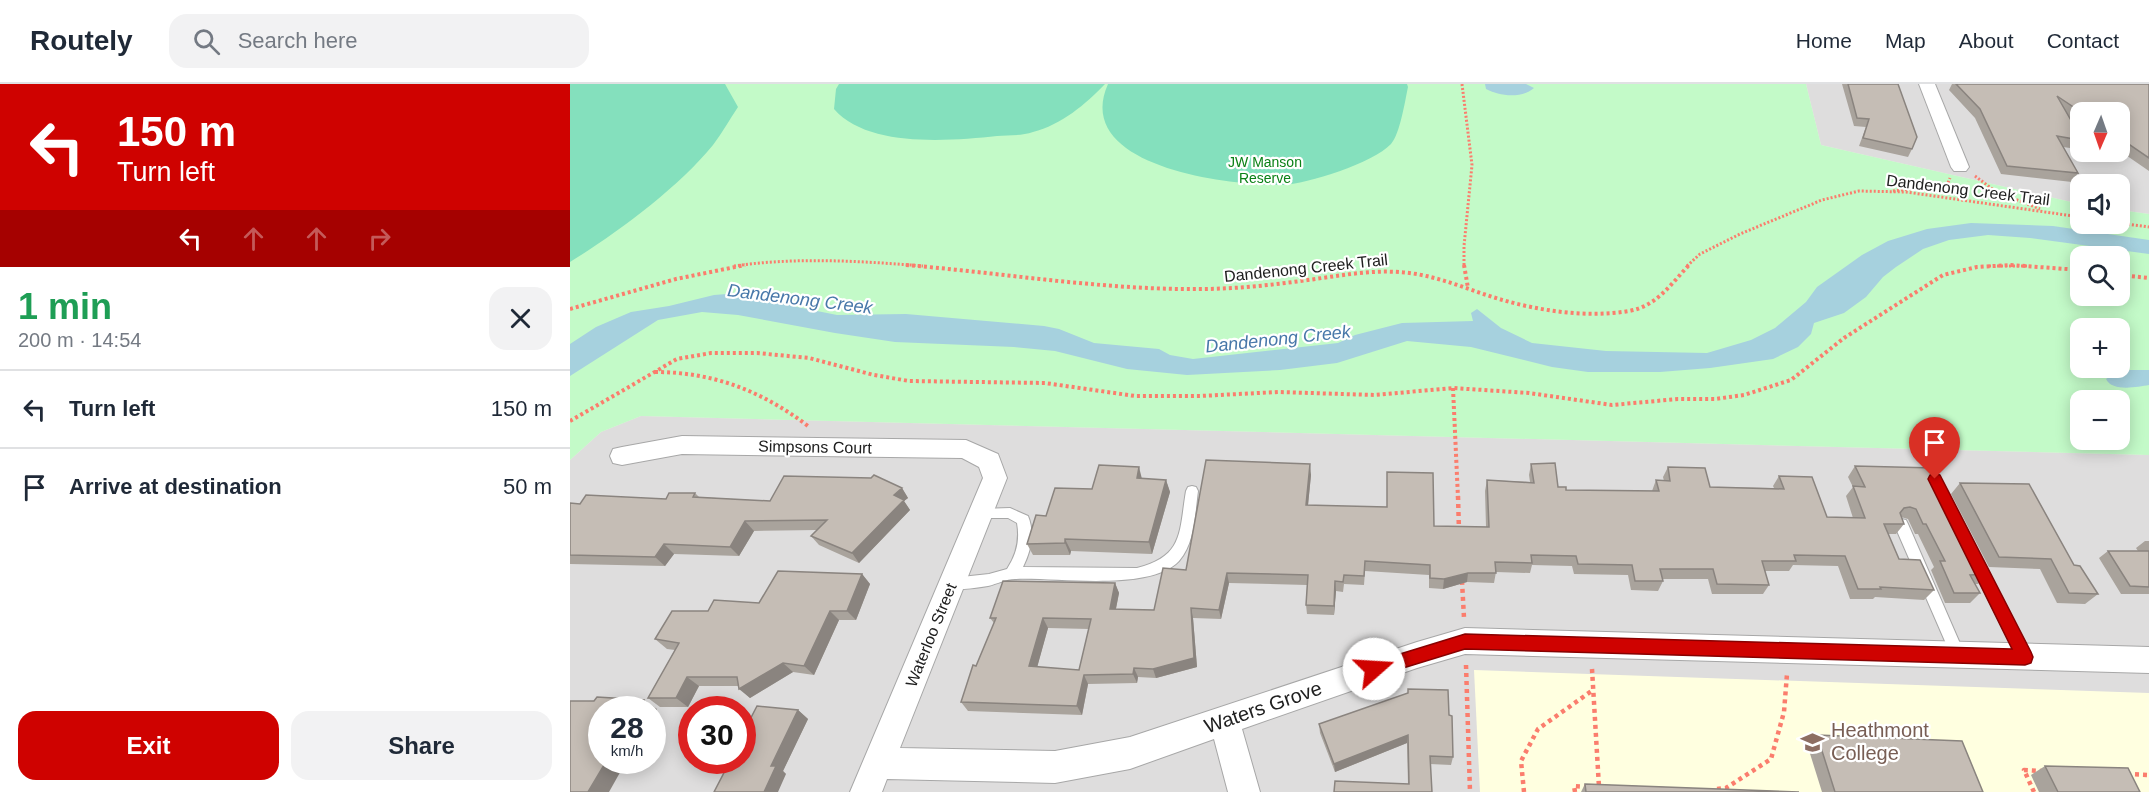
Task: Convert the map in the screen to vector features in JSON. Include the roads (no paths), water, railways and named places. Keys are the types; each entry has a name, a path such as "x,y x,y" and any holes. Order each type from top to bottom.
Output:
{"street":[{"path":"1927,84 1961,171"},
{"name":"Simpsons Court","path":"622,456 682,444 966,448 989,461 995,478"},
{"name":"Waterloo Street","path":"866,792 995,478"},
{"name":"Waters Grove","path":"878,763 1055,767 1130,753 1417,655 1465,641 2149,660"},
{"path":"1224,720 1244,792"}],"lane":[{"path":"952,584 989,580 1012,573 1137,574 1157,571 1173,561 1180,552 1192,492"},
{"path":"980,514 1010,513 1023,520 1027,534 1025,549 1012,573"},
{"path":"1901,524 1958,655"},
{"path":"1972,552 2025,657"}],"water":[{"path":"1485,84 1526,84 1534,88 1523,94 1503,95 1486,89"},
{"path":"1971,223 2053,226 2070,228 2070,234 2108,234 2149,240 2149,254 2130,251 2130,246 2090,246 1988,235 1949,240 1923,249 1896,267 1883,277 1866,297 1844,313 1814,323 1811,334 1798,347 1773,359 1660,372 1588,372 1552,367 1471,347 1407,341 1337,363 1280,370 1187,375 1127,369 1055,351 895,342 738,315 702,312 658,320 570,376 570,344 596,327 631,312 714,295 740,293 764,294 797,307 837,315 906,314 1044,326 1059,329 1094,343 1159,349 1170,355 1193,359 1338,343 1355,335 1402,323 1473,321 1471,313 1477,309 1501,328 1532,343 1606,351 1707,353 1751,340 1775,328 1806,302 1817,287 1862,255 1888,241 1927,229"},
{"path":"2130,370 2149,370 2149,385 2119,387 2109,383 2106,379 2130,378"}],"place":[{"name":"Heathmont College","path":"1813,742"}],"park label":[{"name":"JW Manson Reserve","path":"1265,170"}],"water label":[{"name":"Dandenong Creek","path":"800,299"},
{"name":"Dandenong Creek","path":"1278,339"}]}
